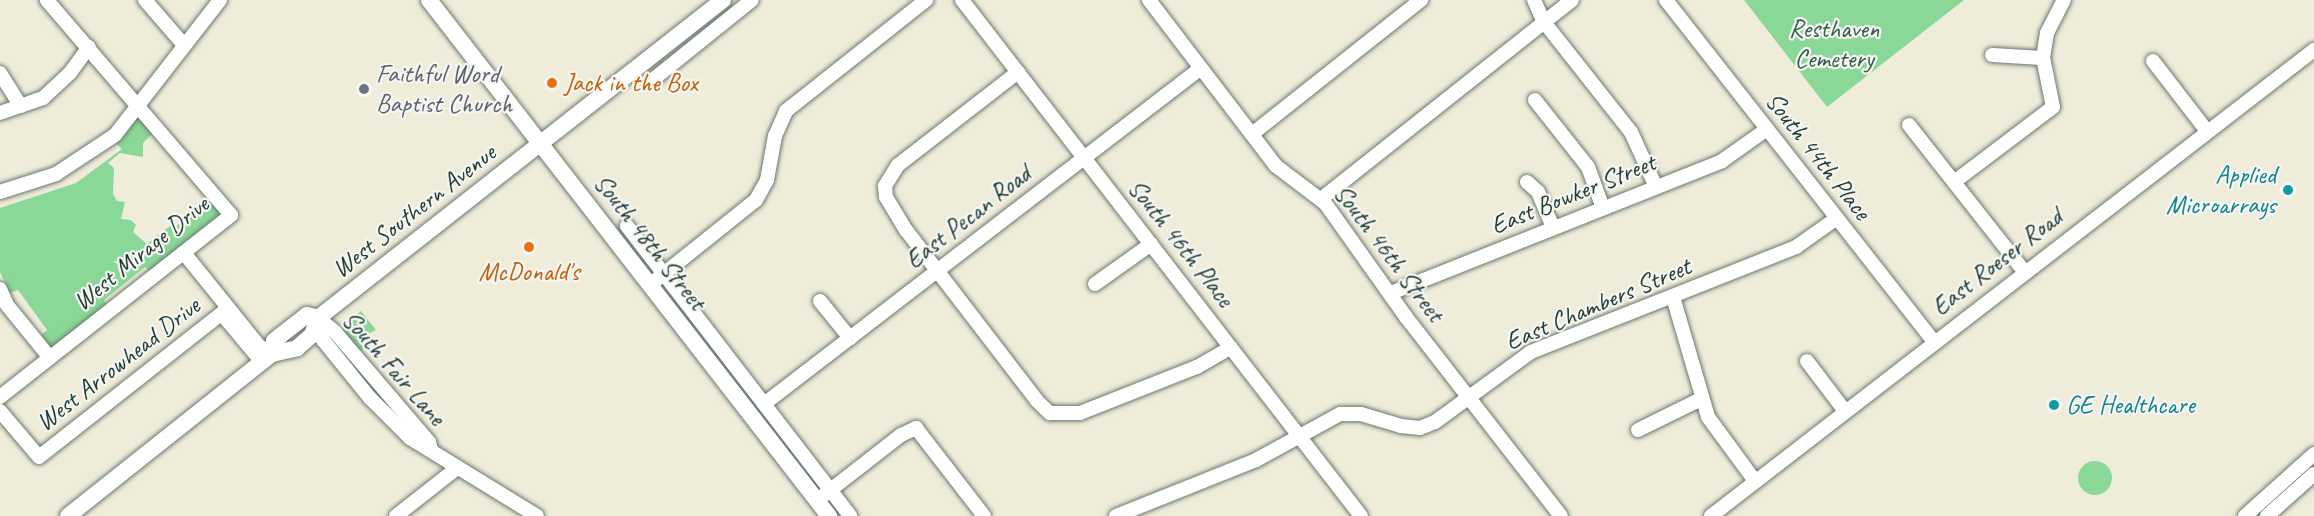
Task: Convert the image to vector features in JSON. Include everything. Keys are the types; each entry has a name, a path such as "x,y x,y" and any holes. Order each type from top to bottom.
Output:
{"main road":[{"name":"South 48th Street","path":"429,0 541,144 657,279 824,495 829,516"},
{"name":"West Southern Avenue","path":"68,516 267,358 291,351 312,335 318,318 723,0"},
{"name":"West Southern Avenue","path":"267,358 274,341 280,336 307,315 318,318"}],"street":[{"path":"47,0 139,103"},
{"path":"145,0 184,45"},
{"path":"0,192 56,174 85,158 115,135 220,0"},
{"path":"655,78 752,0"},
{"path":"657,279 756,200 767,180 775,136 786,111 926,0"},
{"name":"South 46th Place","path":"962,0 1362,516"},
{"name":"South 46th Street","path":"1149,0 1276,166 1321,199 1561,516"},
{"path":"1252,134 1421,0"},
{"path":"1534,0 1544,22 1632,132 1656,187"},
{"path":"1321,199 1572,0"},
{"name":"South 44th Place","path":"1666,0 1933,341"},
{"path":"1954,182 2054,107 2043,58 2047,33 2064,0"},
{"path":"0,112 43,98 70,73 88,47"},
{"name":"East Roeser Road","path":"1711,516 1933,341 2314,50"},
{"path":"1992,55 2043,58"},
{"path":"2153,61 2207,130"},
{"name":"East Pecan Road","path":"764,404 1201,68"},
{"path":"1018,72 898,165 885,186 892,211 1037,401 1050,413 1080,414 1197,367 1231,347"},
{"path":"0,73 21,106"},
{"path":"1535,100 1588,167 1603,208"},
{"name":"West Mirage Drive","path":"0,397 231,215 139,103"},
{"path":"1909,125 2024,271"},
{"name":"East Bowker Street","path":"1391,293 1722,161 1767,129"},
{"path":"1527,182 1538,192 1553,228"},
{"name":"East Chambers Street","path":"1116,516 1256,460 1340,414 1361,414 1420,428 1435,422 1531,352 1796,247 1837,218"},
{"name":"South 48th Street","path":"627,226 657,279 764,404 824,495 850,516"},
{"path":"1095,284 1151,244"},
{"path":"184,253 267,358"},
{"path":"0,289 7,305 50,358"},
{"path":"1672,297 1701,399 1716,432 1755,481"},
{"path":"820,301 850,338"},
{"path":"227,309 227,320 267,358"},
{"name":"West Arrowhead Drive","path":"0,411 39,457 227,309"},
{"name":"South Fair Lane","path":"318,318 323,340 363,390 410,438 456,469 537,516"},
{"path":"249,333 266,338 280,336"},
{"path":"1807,361 1845,411"},
{"path":"1638,430 1701,399"},
{"path":"824,495 901,435 916,428 984,516"},
{"path":"2245,516 2314,454"},
{"path":"396,516 456,469"},
{"path":"2267,516 2314,474"}],"green space":[{"name":"Resthaven Cemetery","path":"1744,0 1964,0 1827,107"},
{"path":"142,113 156,130 143,143 143,157 120,153 108,163 114,168 113,194 117,201 125,202 121,219 131,220 136,225 133,232 147,244 170,226 173,229 205,202 207,205 214,200 221,215 151,272 145,267 104,300 108,308 55,349 49,348 39,337 47,330 18,290 10,293 0,272 0,208 76,183 122,149 116,143"},
{"path":"361,311 376,330 357,339 364,348 360,352 342,328"},
{"path":"2095,461 2107,466 2112,478 2107,490 2095,495 2083,490 2078,478 2083,466"}],"place":[{"name":"Jack in the Box","path":"552,83"},
{"name":"Faithful Word Baptist Church","path":"364,89"},
{"name":"Applied Microarrays","path":"2288,190"},
{"name":"McDonald's","path":"529,247"},
{"name":"GE Healthcare","path":"2054,405"}]}
